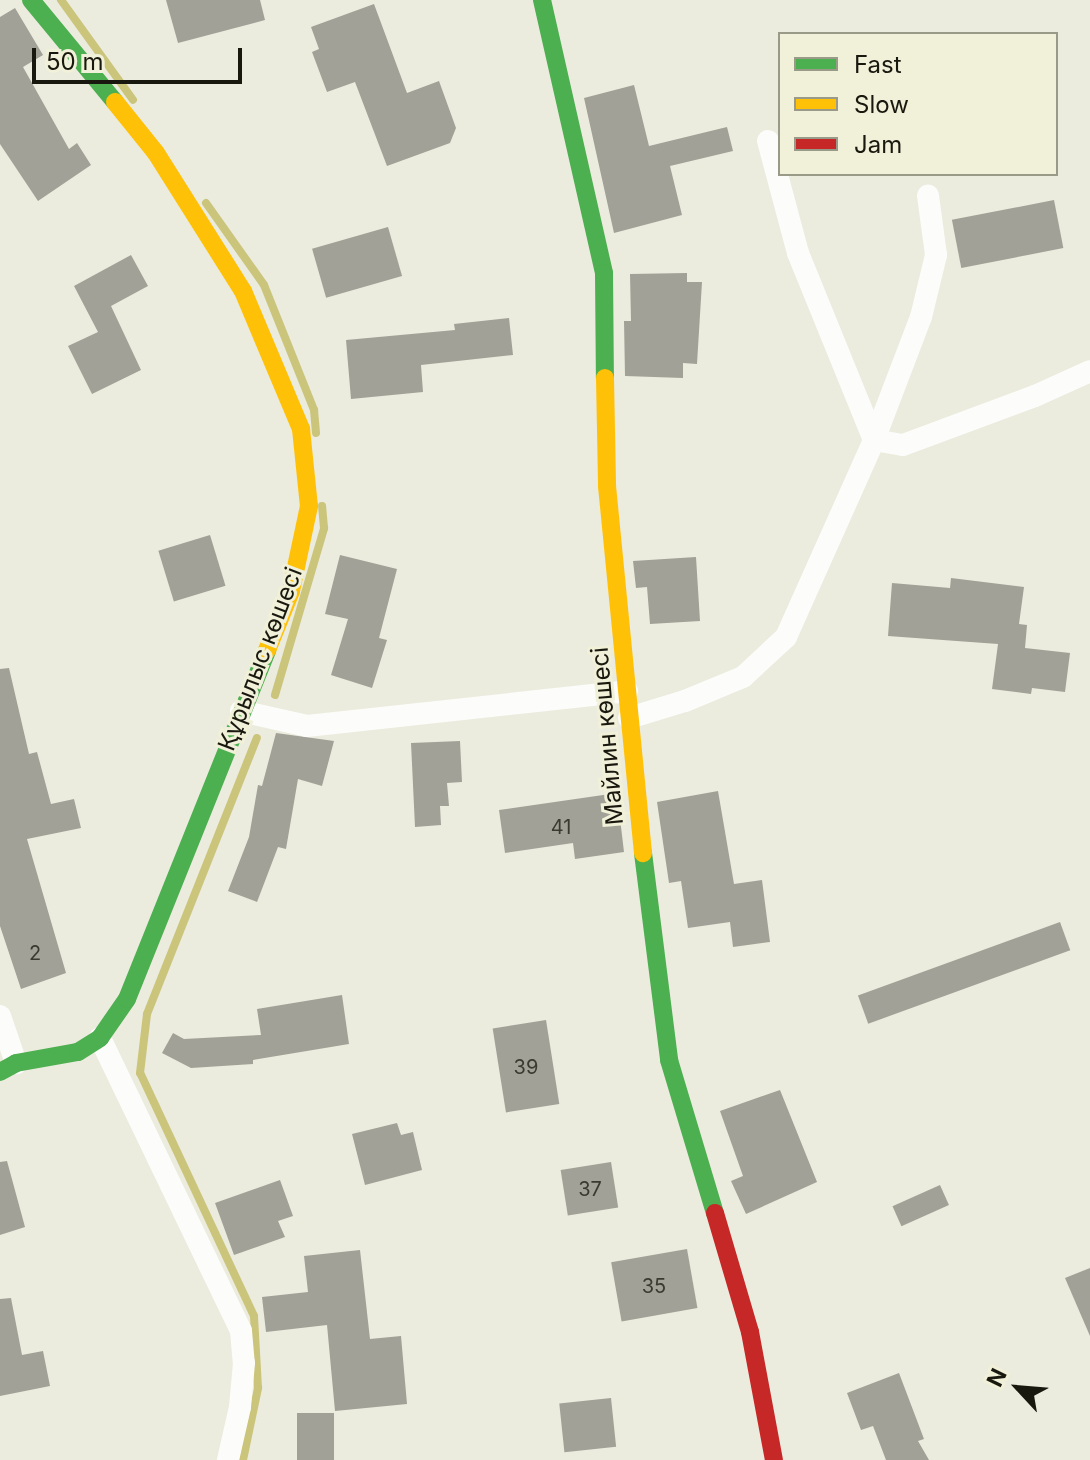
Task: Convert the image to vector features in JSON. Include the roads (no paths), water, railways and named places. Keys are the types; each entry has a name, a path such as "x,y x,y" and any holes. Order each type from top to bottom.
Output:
{"street":[{"name":"Құрылыс көшесі","path":"31,0 156,153 243,291 301,429 309,506 291,591 127,999 100,1038"},
{"name":"Майлин көшесі","path":"542,0 604,273 607,486 629,718 669,1060 750,1332 774,1460"},
{"path":"768,141 798,253 874,440"},
{"path":"629,718 685,701 743,677 786,637 874,440 921,317 936,255 928,196"},
{"path":"874,440 903,445 1035,396 1090,371"},
{"path":"241,711 307,726 627,691"},
{"path":"0,1016 8,1067 78,1052 100,1038 241,1331 244,1363 240,1407 228,1460"}],"waterway":[{"path":"61,0 133,100"},
{"path":"206,203 264,285 314,410 316,433"},
{"path":"275,695 324,528 322,506"},
{"path":"243,1460 258,1388 254,1316 140,1073 147,1014 257,738"}]}
